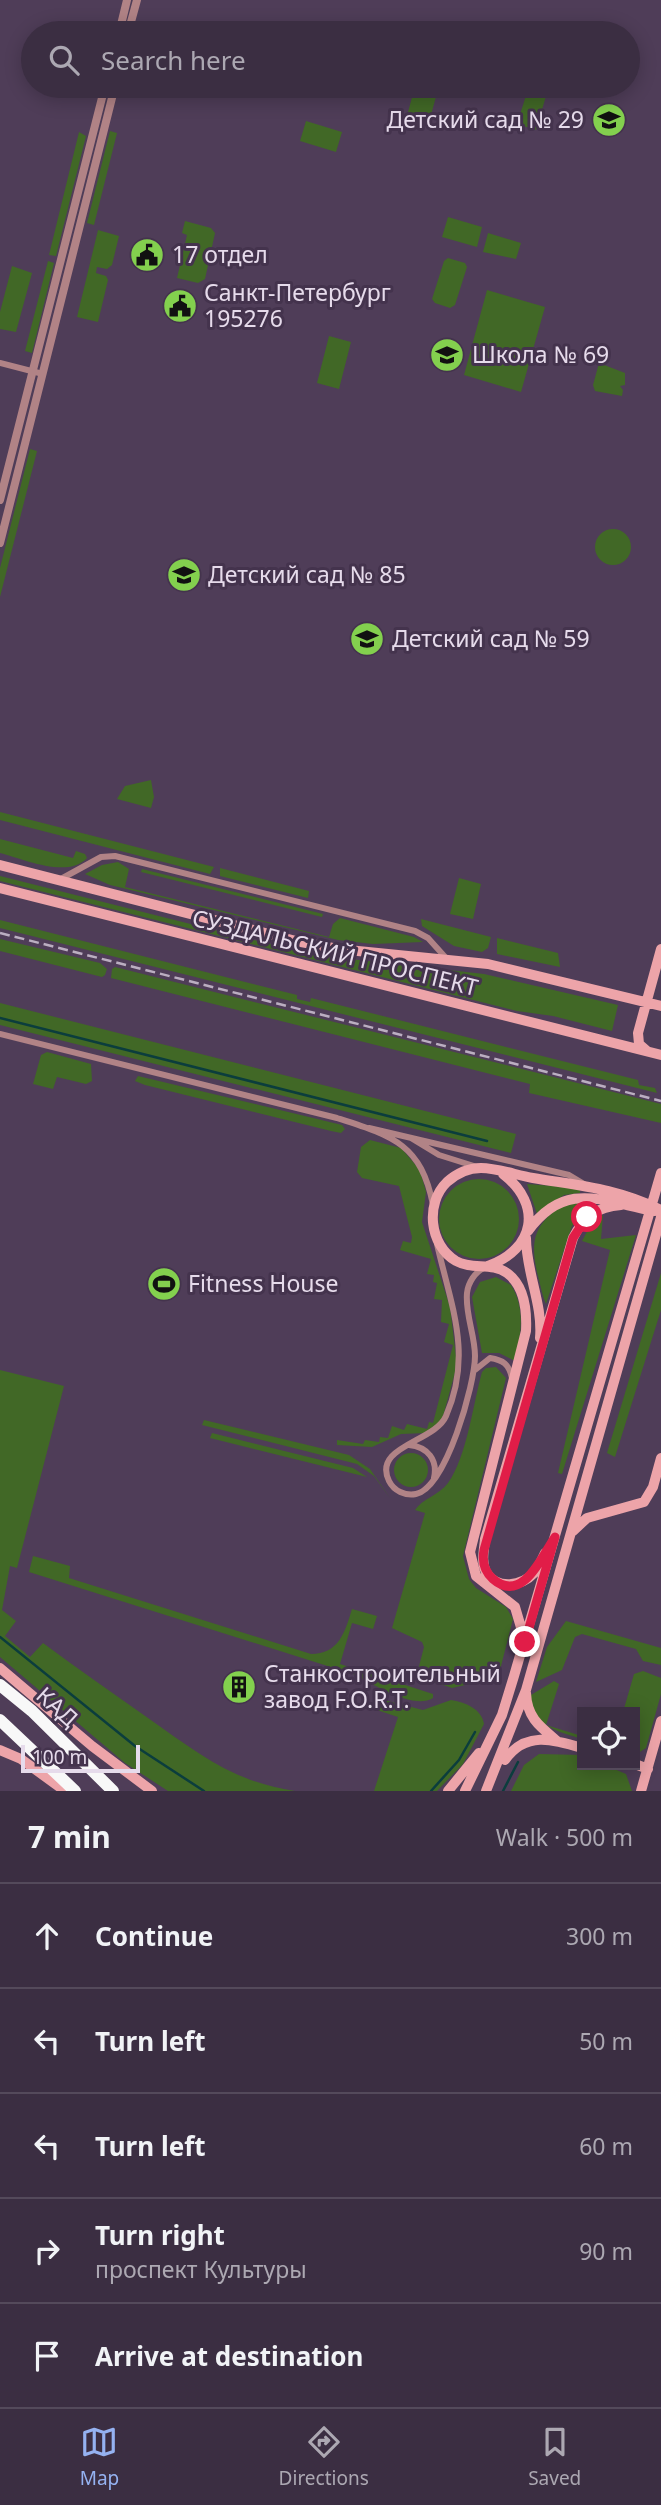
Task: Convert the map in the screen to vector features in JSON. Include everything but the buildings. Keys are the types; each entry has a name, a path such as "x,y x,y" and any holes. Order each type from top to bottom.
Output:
{"highway":[{"name":"КАД","path":"0,1685 32,1711 113,1791"},
{"name":"КАД","path":"0,1720 75,1791"}],"main road":[{"name":"СУЗДАЛЬСКИЙ ПРОСПЕКТ","path":"0,865 296,942 338,949 446,958 534,973 661,1006"},
{"name":"СУЗДАЛЬСКИЙ ПРОСПЕКТ","path":"0,888 661,1055"},
{"path":"647,1051 638,1039 661,949"},
{"path":"525,1642 515,1607 483,1584 471,1564 473,1539 526,1331 525,1304 518,1285 509,1274 457,1261 445,1252 433,1227 433,1207 445,1184 466,1170 479,1168 584,1184 635,1198 661,1213"},
{"path":"500,1171 520,1191 529,1218 527,1262 539,1315 538,1359"},
{"path":"465,1791 492,1736 525,1642 661,1173"},
{"path":"486,1267 512,1254 545,1212 566,1199 592,1197 661,1213"},
{"path":"555,1537 534,1573 522,1582 502,1584 487,1573 482,1559 485,1539 578,1227 598,1209 621,1205"},
{"path":"486,1791 526,1690 661,1213"},
{"path":"572,1531 587,1518 644,1502 653,1487 661,1458"},
{"path":"0,1668 92,1746 152,1791"},
{"path":"526,1690 530,1714 535,1723 557,1740"},
{"path":"641,1791 661,1721"},
{"path":"448,1791 492,1736"},
{"path":"491,1780 519,1744 544,1738 577,1746"},
{"path":"0,1750 21,1759 65,1791"},
{"path":"640,1767 648,1769"}],"street":[{"path":"121,21 127,0"},
{"path":"131,21 137,0"},
{"path":"0,500 102,98"},
{"path":"0,543 112,98"},
{"path":"0,363 43,374"},
{"path":"57,881 101,858 115,856 415,931 428,938 446,958"},
{"path":"0,1034 360,1126 410,1150 425,1172 433,1207"},
{"path":"360,1126 569,1175 584,1184"},
{"path":"407,1135 439,1155 479,1168"},
{"path":"433,1227 460,1341 460,1371 445,1420 436,1429 396,1450 390,1458 386,1471 389,1481 395,1488 408,1494 422,1492 445,1464 474,1371 474,1340 467,1292 471,1280 486,1267"},
{"path":"474,1371 479,1364 490,1358 501,1360 510,1367 513,1383"},
{"path":"409,1445 423,1448 433,1459 435,1473 429,1486"}],"green space":[{"path":"412,98 436,98 429,122 407,116"},
{"path":"525,98 545,98 536,130 517,124"},
{"path":"306,121 342,132 336,152 300,141"},
{"path":"110,131 117,133 94,225 87,223"},
{"path":"79,132 86,136 56,256 49,255"},
{"path":"448,217 482,227 477,247 442,237"},
{"path":"185,221 211,228 215,233 205,279 198,283 177,278 187,235 182,233"},
{"path":"98,230 119,236 112,265 107,269 97,267 96,273 106,276 108,280 98,322 77,317"},
{"path":"488,233 521,243 516,259 483,252"},
{"path":"448,258 465,263 467,267 455,305 450,308 435,303 432,299 444,261"},
{"path":"48,261 54,263 32,353 25,351"},
{"path":"12,266 32,273 16,332 0,329 0,312"},
{"path":"487,290 545,307 521,392 464,375"},
{"path":"329,336 351,342 339,389 317,383"},
{"path":"599,363 625,373 625,385 620,386 623,390 622,396 595,391 593,385"},
{"path":"30,449 37,451 0,597 0,568"},
{"path":"613,529 626,534 631,547 626,560 613,565 600,560 595,547 600,534"},
{"path":"151,780 154,797 151,808 117,799 125,786"},
{"path":"0,812 214,867 210,874 0,820"},
{"path":"0,839 73,858 76,851 85,854 87,858 69,867 45,866 0,853"},
{"path":"118,862 129,869 125,887 329,937 333,924 340,918 414,937 423,942 373,944 338,940 110,885 85,874 102,865"},
{"path":"220,868 309,891 308,898 220,876"},
{"path":"142,869 323,914 322,917 141,872"},
{"path":"0,876 314,955 484,974 618,1005 612,1031 553,1016 517,1011 0,881"},
{"path":"459,878 481,884 473,919 450,914"},
{"path":"421,919 491,937 488,948 482,952 454,946 422,926"},
{"path":"0,920 297,995 297,999 310,1002 311,998 638,1080 639,1085 655,1088 657,1093 0,928"},
{"path":"497,938 558,953 560,967 497,954"},
{"path":"0,939 100,963 107,969 102,977 0,951"},
{"path":"115,967 661,1104 661,1123 529,1093 530,1084 111,978 112,969"},
{"path":"0,1003 516,1134 511,1153 0,1025"},
{"path":"47,1052 91,1064 92,1081 86,1084 57,1077 53,1089 33,1084 41,1055"},
{"path":"138,1076 342,1125 345,1129 341,1133 331,1131 145,1085 135,1081"},
{"path":"370,1140 401,1148 420,1170 426,1192 422,1222 450,1307 457,1365 442,1420 426,1433 401,1434 372,1447 337,1445 337,1440 363,1444 365,1440 379,1442 380,1437 388,1438 392,1426 404,1430 407,1424 427,1429 429,1422 433,1423 453,1345 444,1342 449,1324 441,1322 442,1300 434,1299 437,1283 433,1282 434,1275 427,1274 431,1259 400,1250 403,1241 411,1243 412,1237 399,1186 362,1178 357,1172 361,1147"},
{"path":"471,1179 487,1179 508,1190 519,1211 519,1227 508,1248 487,1259 471,1259 457,1253 445,1241 439,1227 439,1211 445,1197 457,1185"},
{"path":"527,1184 580,1188 580,1193 564,1195 537,1214"},
{"path":"567,1202 594,1204 572,1226 546,1304 535,1259 535,1239 542,1223"},
{"path":"603,1215 601,1239 636,1235 562,1474 558,1473 610,1250 582,1241 591,1224"},
{"path":"661,1273 661,1310 615,1457 607,1453"},
{"path":"496,1277 511,1285 519,1303 520,1332 515,1361 499,1353 482,1353 472,1297 480,1282"},
{"path":"496,1367 506,1378 463,1556 469,1579 476,1588 506,1607 513,1619 500,1670 487,1680 452,1688 417,1674 424,1647 422,1642 392,1628 425,1513 415,1510 444,1487 455,1472 465,1444 482,1372 486,1368"},
{"path":"0,1370 64,1386 17,1568 10,1566 2,1610 16,1621 5,1636 30,1657 43,1643 183,1743 217,1764 253,1781 295,1791 168,1791 125,1763 0,1657"},
{"path":"204,1420 349,1455 370,1469 390,1498 374,1476 357,1464 202,1425"},
{"path":"212,1433 353,1468 367,1477 210,1438"},
{"path":"411,1453 423,1458 428,1470 423,1482 411,1487 399,1482 394,1470 399,1458"},
{"path":"33,1556 70,1566 69,1578 311,1654 321,1653 334,1646 343,1633 352,1609 377,1616 373,1629 352,1623 340,1664 433,1694 433,1698 425,1701 405,1699 356,1675 29,1572"},
{"path":"566,1621 661,1648 661,1665 643,1661 636,1649 582,1634 575,1637 562,1670 536,1682 547,1647"},
{"path":"643,1671 661,1678 661,1694 646,1748 640,1752 640,1707 624,1707 634,1674"},
{"path":"554,1681 559,1684 546,1725 535,1714 531,1695"},
{"path":"384,1700 423,1710 451,1700 462,1702 476,1710 483,1719 484,1724 463,1764 437,1791 374,1791 398,1717 371,1708 373,1703"},
{"path":"546,1725 577,1734 577,1737"},
{"path":"539,1754 577,1755 577,1770 617,1770 626,1774 632,1791 511,1791 524,1765"}],"waterway":[{"path":"0,1018 487,1141"},
{"path":"0,1637 135,1746 204,1791"},
{"path":"431,1791 459,1760 475,1732"},
{"path":"503,1791 518,1762"}],"railway":[{"path":"0,933 661,1101"}],"place":[{"name":"Детский сад № 29","path":"609,120"},
{"name":"17 отдел","path":"147,255"},
{"name":"Санкт-Петербург 195276","path":"180,306"},
{"name":"Школа № 69","path":"447,355"},
{"name":"Детский сад № 85","path":"184,575"},
{"name":"Детский сад № 59","path":"367,639"},
{"name":"Fitness House","path":"164,1284"},
{"name":"Станкостроительный завод F.O.R.T.","path":"239,1687"}],"route":[{"path":"525,1642 555,1537 534,1573 522,1582 498,1583 487,1573 482,1559 485,1539 573,1238 587,1217"}]}
